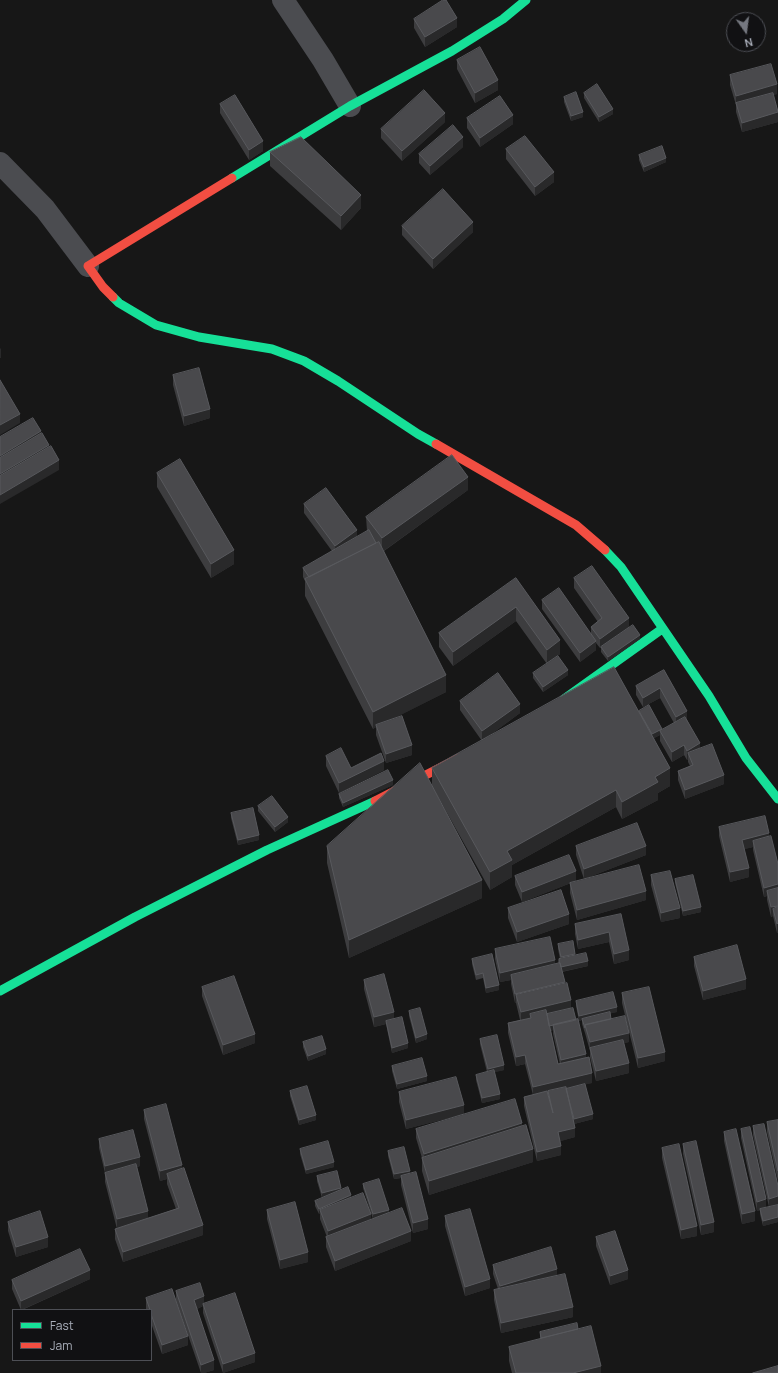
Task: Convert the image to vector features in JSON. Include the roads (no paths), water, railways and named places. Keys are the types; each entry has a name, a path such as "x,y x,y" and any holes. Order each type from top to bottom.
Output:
{"street":[{"path":"283,0 323,60 350,106"},
{"path":"88,266 350,106 452,51 503,19 526,0"},
{"path":"0,163 45,209 103,287 119,303 156,325 199,337 272,349 304,361 338,381 418,434 576,525 600,545 621,567 708,696 746,758 778,799"},
{"path":"556,705 662,628"},
{"path":"0,991 134,917 267,850 385,796 468,753"}]}
